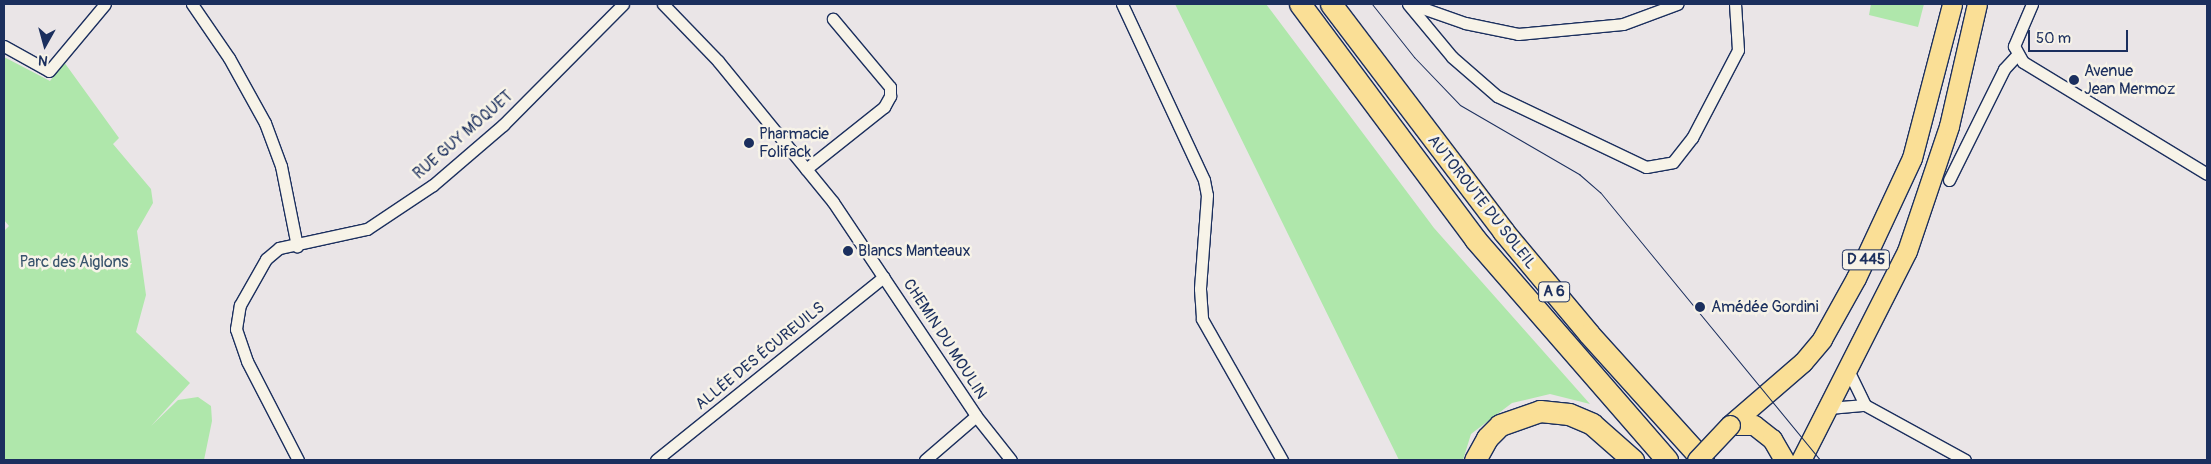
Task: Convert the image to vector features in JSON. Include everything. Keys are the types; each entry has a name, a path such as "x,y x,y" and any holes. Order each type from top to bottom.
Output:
{"highway":[{"name":"AUTOROUTE DU SOLEIL","path":"1300,4 1475,239 1667,460"},
{"name":"AUTOROUTE DU SOLEIL","path":"1331,4 1503,231 1589,334 1703,460"},
{"path":"1475,460 1487,438 1500,425 1517,416 1540,411 1569,414 1592,424 1633,460"}],"main road":[{"name":"D 445","path":"1697,460 1730,425 1803,362 1822,339 1856,278 1912,158 1952,4"},
{"name":"D 445","path":"1801,460 1907,251 1929,189 1977,4"},
{"path":"1730,425 1754,425 1772,438 1784,460"}],"street":[{"path":"4,46 49,71 105,4"},
{"path":"192,4 229,58 265,123 281,166 297,246"},
{"name":"RUE GUY MÔQUET","path":"298,460 247,362 236,329 240,305 266,259 279,248 297,246 367,228 439,181 503,125 623,4"},
{"name":"CHEMIN DU MOULIN","path":"663,4 718,61 806,169 884,277 976,416 1011,460"},
{"path":"1122,4 1204,180 1208,195 1200,290 1202,319 1282,460"},
{"path":"1410,4 1465,23 1518,34 1623,24 1677,4"},
{"path":"1410,4 1469,74 1497,96 1625,160 1646,167 1662,166 1673,162 1692,138 1738,50 1735,4"},
{"path":"1948,180 2004,69 2017,55 2017,34 2032,4"},
{"path":"806,169 884,107 890,96 890,86 833,19"},
{"path":"2017,55 2207,174"},
{"name":"ALLÉE DES ÉCUREUILS","path":"656,460 884,277"},
{"path":"1848,370 1865,405"},
{"path":"1829,408 1865,405 1965,460"},
{"path":"925,460 976,416"}],"green space":[{"path":"1175,4 1266,4 1434,228 1590,404 1550,394 1512,403 1471,434 1463,460 1399,460"},
{"path":"1871,4 1924,4 1918,27 1869,15"},
{"name":"Parc des Aiglons","path":"4,57 50,81 64,62 119,138 113,144 151,189 153,203 137,231 146,295 136,332 190,383 151,426 178,400 198,397 211,406 212,421 204,460 4,460 4,231 9,226 4,220"}],"tram line":[{"path":"1372,4 1414,57 1460,105 1579,174 1600,192 1820,460"}],"place":[{"name":"Avenue Jean Mermoz","path":"2074,80"},
{"name":"Pharmacie Folifack","path":"749,143"},
{"name":"Blancs Manteaux","path":"848,251"},
{"name":"Amédée Gordini","path":"1700,307"}]}
